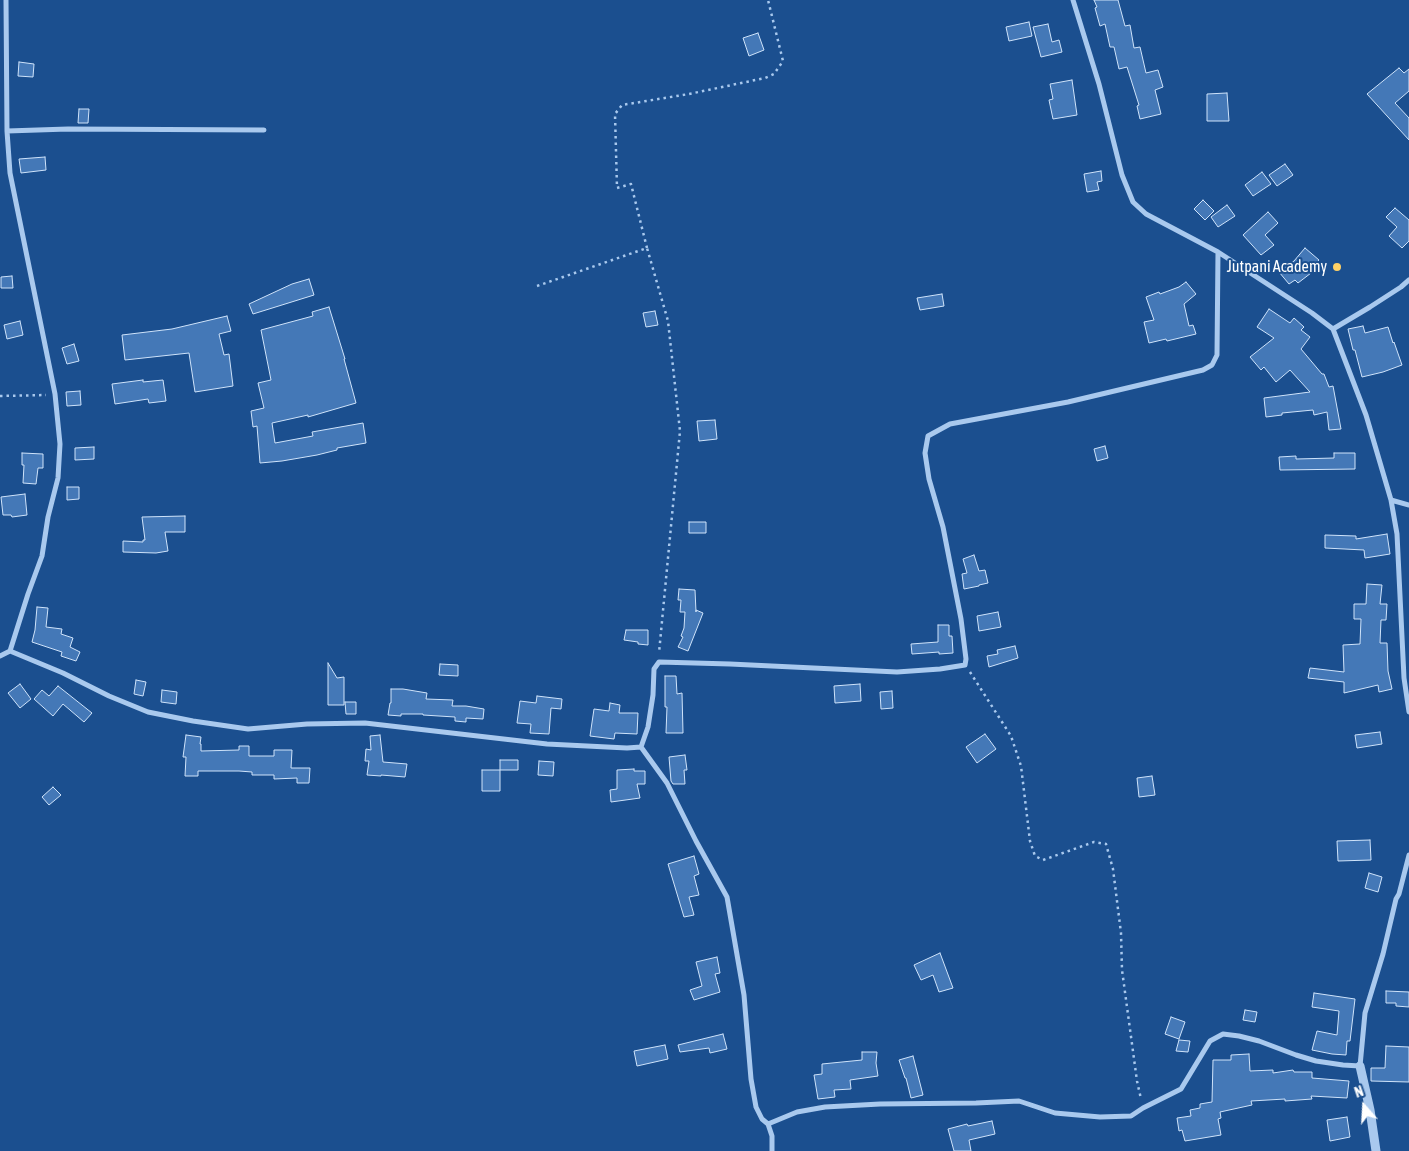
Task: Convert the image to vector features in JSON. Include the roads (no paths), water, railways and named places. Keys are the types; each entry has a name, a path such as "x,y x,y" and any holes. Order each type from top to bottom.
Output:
{"street":[{"path":"0,656 10,651 42,556 48,517 58,478 60,444 54,394 10,173 7,131 6,0"},
{"path":"1073,0 1099,84 1122,175 1133,202 1146,214 1218,252 1312,312 1333,328 1366,415 1391,500 1396,534 1404,678 1409,712"},
{"path":"7,131 264,130"},
{"path":"642,747 648,727 653,695 654,669 659,662 897,672 940,669 965,664 961,619 943,527 929,479 925,453 928,436 950,424 1068,402 1203,370 1212,365 1217,355 1218,252"},
{"path":"1333,328 1370,308 1409,280"},
{"path":"1391,500 1409,505"},
{"path":"10,651 148,712 248,730 307,724 365,723 547,744 642,747"},
{"path":"642,747 667,782 696,841 727,897 744,995 754,1098 762,1119 768,1124 772,1136 772,1151"},
{"path":"1376,1151 1370,1110 1360,1066 1365,1013 1383,954 1409,855"},
{"path":"768,1124 797,1112 816,1108 880,1104 1019,1101 1055,1112 1100,1117 1131,1116 1181,1089 1210,1041 1223,1034 1259,1041 1316,1061 1360,1066"}],"place":[{"name":"Jutpani Academy","path":"1337,267"}]}
